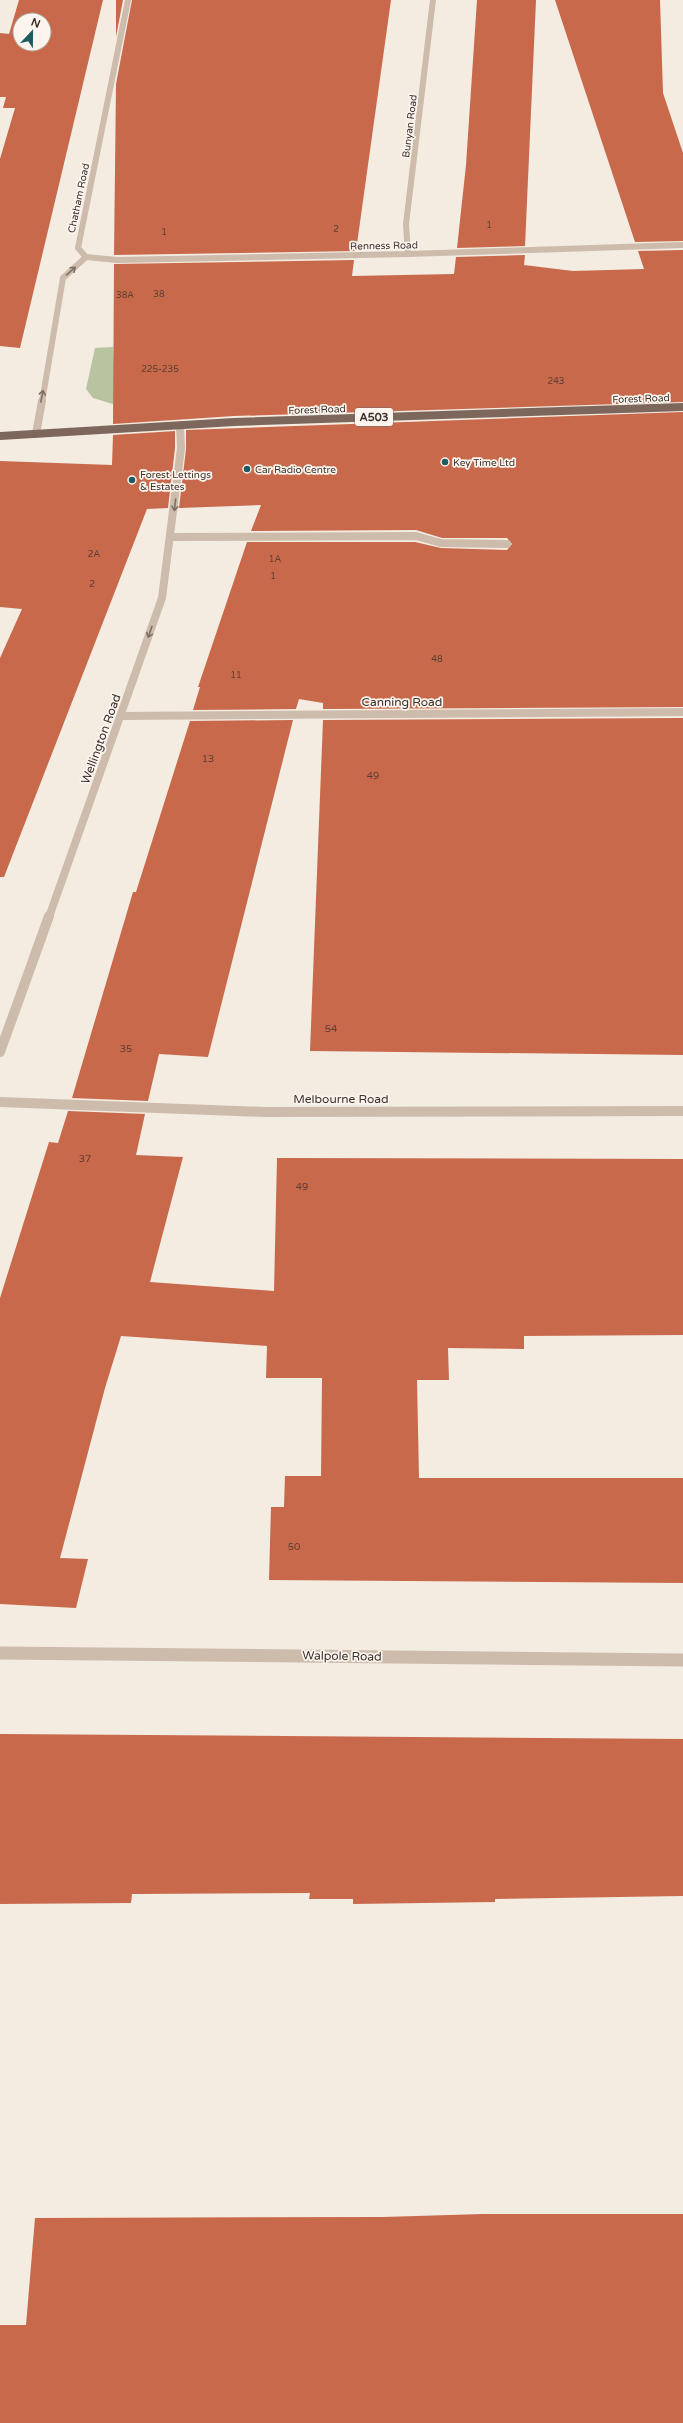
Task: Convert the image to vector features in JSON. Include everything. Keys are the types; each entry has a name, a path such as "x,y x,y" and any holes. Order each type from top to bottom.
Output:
{"main road":[{"name":"Forest Road","path":"0,436 180,425 683,407"}],"street":[{"name":"Chatham Road","path":"86,257 78,248 128,0"},
{"name":"Bunyan Road","path":"408,254 406,224 432,0"},
{"name":"Renness Road","path":"86,257 117,260 408,254 683,245"},
{"path":"36,434 63,278 86,257"},
{"name":"Wellington Road","path":"0,1052 122,716 162,598 171,537 182,438 180,425"},
{"path":"171,537 416,536 441,544 507,544"},
{"name":"Canning Road","path":"122,716 683,712"},
{"name":"Melbourne Road","path":"0,1102 265,1112 683,1111"},
{"name":"Walpole Road","path":"0,1653 683,1660"}],"green space":[{"path":"113,347 116,405 93,398 86,389 95,348"}],"building":[{"path":"19,0 103,0 20,348 0,346 0,159 15,108 3,108 6,97 0,97 0,33 9,34 12,24 12,52 52,52 52,12 15,12"},
{"path":"116,0 123,0 116,37"},
{"path":"132,0 391,0 356,251 114,255 116,84"},
{"path":"477,0 536,0 525,246 457,248 466,165"},
{"path":"555,0 660,0 663,93 683,153 683,241 635,242"},
{"path":"683,250 683,402 234,416 113,424 114,264 354,260 352,276 454,274 456,257 525,255 524,265 573,271 644,269 638,251"},
{"path":"683,412 683,707 323,709 323,703 299,699 296,709 193,710 200,687 198,687 247,542 415,542 441,548 507,550 512,544 507,538 442,538 416,530 251,531 261,505 179,508 186,449 186,430"},
{"path":"175,431 175,448 168,508 147,509 4,877 0,877 0,658 22,609 0,607 0,461 112,465 113,435"},
{"path":"683,718 683,1055 310,1051 323,720"},
{"path":"293,720 208,1057 159,1054 148,1101 72,1098 133,892 136,892 190,721"},
{"path":"68,1111 145,1114 136,1155 183,1157 150,1282 274,1291 277,1158 683,1159 683,1335 524,1336 524,1349 448,1348 449,1380 417,1380 419,1478 683,1478 683,1583 269,1580 271,1507 284,1507 285,1476 321,1476 322,1378 266,1378 267,1346 121,1336 105,1388 60,1558 88,1559 76,1608 0,1604 0,1298 49,1142 58,1143"},
{"path":"0,1734 683,1739 683,1896 495,1899 495,1902 353,1904 353,1899 309,1899 310,1893 132,1894 131,1903 0,1904"},
{"path":"483,2214 683,2214 683,2423 0,2423 0,2325 26,2325 35,2218 383,2217"}],"place":[{"name":"Key Time Ltd","path":"445,462"},
{"name":"Car Radio Centre","path":"247,469"},
{"name":"Forest Lettings & Estates","path":"132,480"}]}
